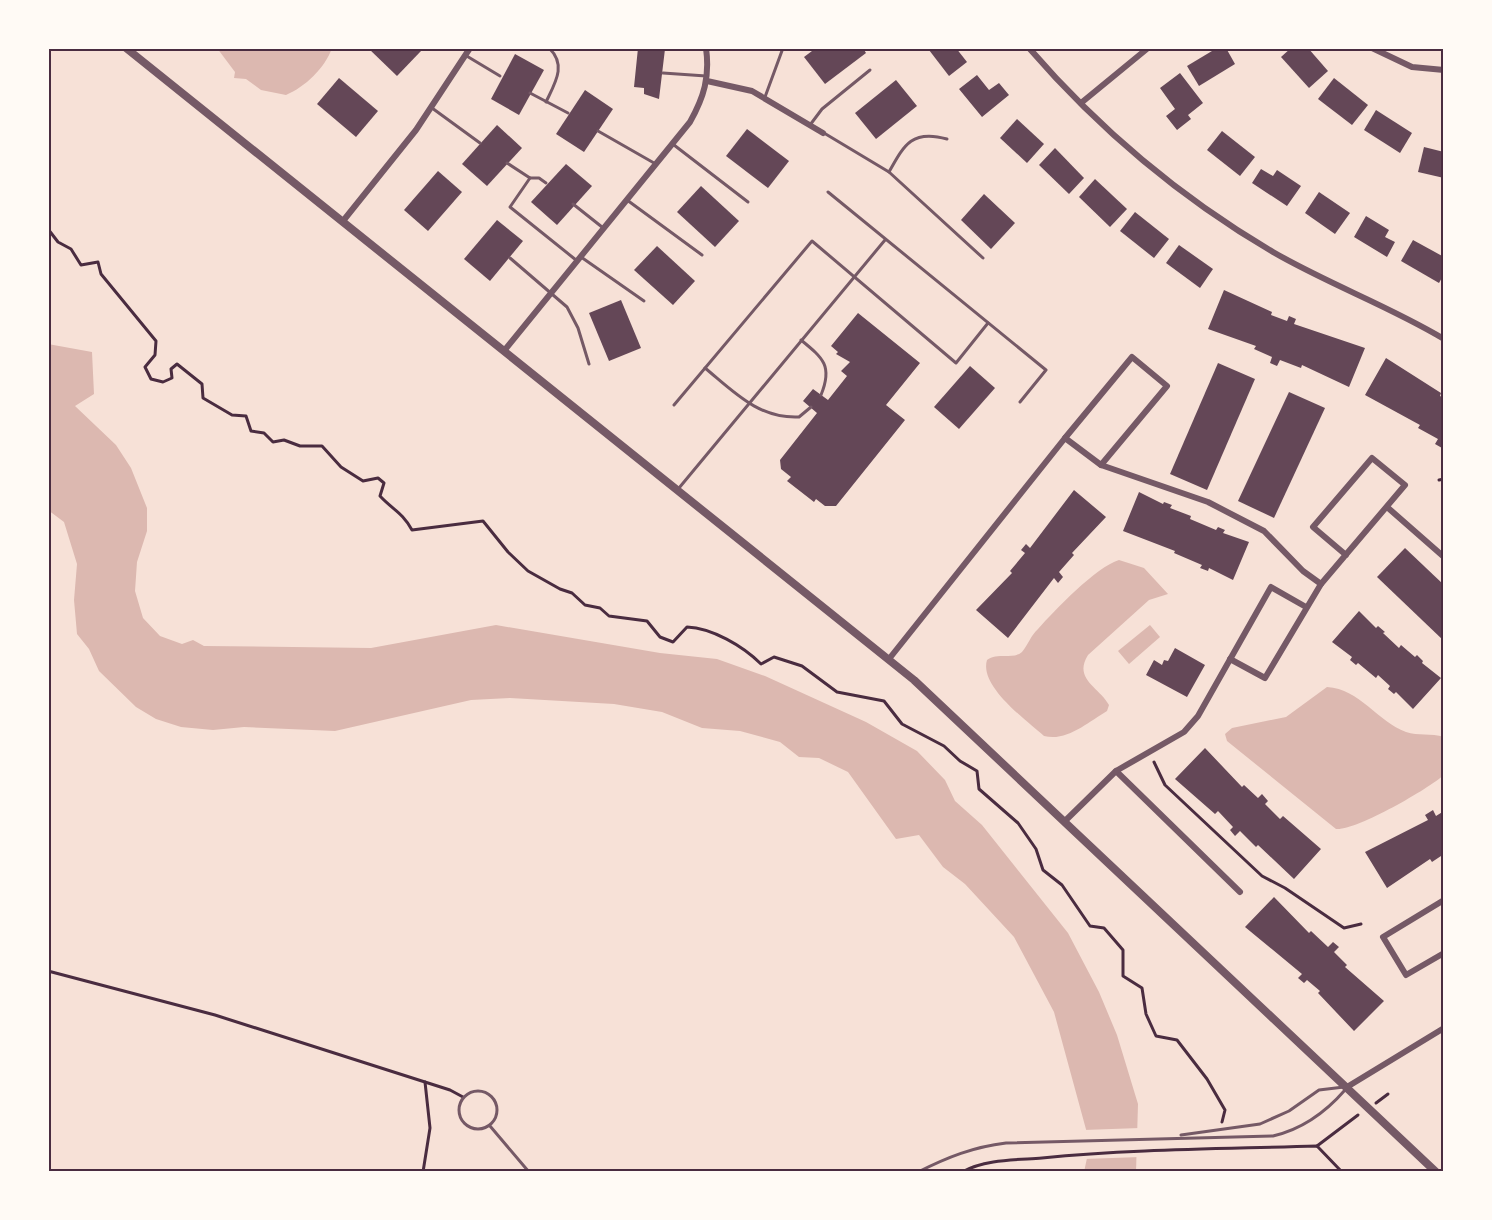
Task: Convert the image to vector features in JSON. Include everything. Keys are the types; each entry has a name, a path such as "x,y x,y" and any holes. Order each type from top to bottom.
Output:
{"street":[{"path":"343,221 432,108 470,48"},
{"path":"504,351 701,104 708,78 706,48"},
{"path":"1029,48 1081,103 1147,165 1224,222 1292,262 1444,339"},
{"path":"1081,103 1148,48"},
{"path":"1372,48 1412,67 1444,70"},
{"path":"130,49 889,659 954,715 1066,820 1436,1172"},
{"path":"708,78 765,97 823,132"},
{"path":"889,659 1132,357 1167,386 1101,465"},
{"path":"1065,438 1101,465 1208,502 1264,531 1303,571 1321,584"},
{"path":"1230,659 1265,678 1305,607 1321,584 1346,555 1387,507 1405,485 1372,458 1312,527 1346,555"},
{"path":"1387,507 1444,557"},
{"path":"1066,820 1116,771 1184,732 1198,716 1271,587 1305,607"},
{"path":"1116,771 1240,892"},
{"path":"1444,900 1383,937 1406,975 1444,952"},
{"path":"1347,1087 1444,1028"}],"lane":[{"path":"546,102 560,74 560,66 549,48"},
{"path":"765,97 783,48"},
{"path":"465,55 500,76"},
{"path":"810,125 822,109 870,69"},
{"path":"663,73 708,78"},
{"path":"530,93 568,113"},
{"path":"432,108 480,143"},
{"path":"598,131 654,163"},
{"path":"823,132 889,172 983,258"},
{"path":"889,172 905,144 929,134 946,139"},
{"path":"672,143 748,202"},
{"path":"507,163 530,178 539,178 546,183"},
{"path":"530,178 510,207 578,258 644,302"},
{"path":"828,192 1046,369 1020,402"},
{"path":"625,199 702,255"},
{"path":"573,204 603,228"},
{"path":"678,490 885,240"},
{"path":"674,405 812,241 956,363 988,323"},
{"path":"510,258 567,307 578,328 589,364"},
{"path":"801,340 822,358 827,371 821,395"},
{"path":"705,368 748,404 767,414 785,418 799,417 811,408"},
{"path":"1167,1137 1220,1130 1274,1119 1319,1090 1347,1087"},
{"path":"918,1172 950,1156 979,1146 1167,1137 1256,1138 1289,1132 1328,1109 1347,1087"},
{"path":"479,1090 485,1091 496,1101 497,1115 490,1126 476,1129 463,1123 458,1110 463,1097 479,1090"},
{"path":"490,1126 529,1172"}],"path":[{"path":"48,229 58,242 71,249 81,265 98,262 101,274 156,342 155,355 145,367 151,378 163,382 172,378 171,369 177,364 202,384 203,398 232,415 246,416 252,430 264,433 273,442 284,440 300,446 322,446 341,467 363,481 378,478 384,483 380,496 390,507 402,513 412,530 483,521 508,552 528,571 572,593 585,605 600,608 609,616 647,621 660,637 673,642 687,627 700,627 751,653 761,664 774,657 802,666 837,692 884,701 902,724 944,746 960,761 976,771 979,789 1018,823 1036,849 1043,870 1062,885 1090,926 1104,928 1123,950 1123,976 1142,988 1146,1014 1156,1036 1178,1040 1207,1079 1225,1110 1220,1130"},
{"path":"1154,762 1165,785 1262,876 1285,888 1344,927 1361,924"},
{"path":"48,971 215,1014 425,1082 463,1097"},
{"path":"423,1172 430,1128 425,1082"},
{"path":"962,1172 970,1167 998,1162 1068,1155 1317,1146 1352,1119"},
{"path":"1317,1146 1342,1172"}],"shaded area":[{"path":"217,48 332,48 325,63 314,76 286,95 261,90 246,79 234,78 235,72"},
{"path":"48,344 92,352 94,394 75,406 116,445 131,468 147,508 147,531 137,562 135,591 143,618 160,636 182,644 193,640 204,646 371,648 496,625 660,653 717,659 765,676 866,722 917,751 945,780 955,801 982,825 1068,933 1099,992 1117,1035 1138,1104 1136,1172 1084,1172 1090,1144 1054,1012 1014,937 965,884 943,867 919,835 896,839 848,772 819,758 799,757 780,742 740,731 702,728 662,712 614,704 510,698 471,700 335,731 244,727 213,730 181,727 156,719 136,707 99,671 89,649 77,634 74,600 77,564 64,522 48,510"},
{"path":"1119,560 1144,568 1168,594 1149,600 1088,655 1084,663 1085,677 1109,705 1107,711 1069,734 1044,736 1016,712 997,691 986,670 987,660 995,656 1014,656 1022,652 1036,631 1076,590 1099,571"},
{"path":"1150,625 1160,637 1129,664 1118,651"},
{"path":"1327,687 1349,693 1386,721 1406,732 1444,737 1444,775 1408,799 1375,816 1346,828 1336,829 1227,741 1225,734 1232,728 1286,717"}],"pier":[{"path":"1140,1128 1140,1157 1084,1159 1087,1144 1084,1130"}],"building":[{"path":"368,48 417,48 421,51 397,76"},
{"path":"638,48 665,49 659,99 644,94 644,88 634,87"},
{"path":"816,48 863,48 866,53 825,84 804,57"},
{"path":"956,48 967,62 949,76 929,50"},
{"path":"1217,48 1226,48 1235,64 1199,86 1187,66"},
{"path":"1291,48 1308,48 1328,71 1309,88 1281,57"},
{"path":"515,54 544,70 519,115 491,99"},
{"path":"1180,73 1203,103 1188,115 1191,119 1177,130 1166,116 1175,109 1160,88"},
{"path":"977,75 989,90 999,83 1009,95 982,117 959,89"},
{"path":"339,78 378,111 356,137 317,104"},
{"path":"1334,78 1368,105 1352,125 1318,99"},
{"path":"896,80 917,106 876,139 855,113"},
{"path":"585,90 613,109 584,152 556,134"},
{"path":"1376,110 1412,133 1400,153 1364,130"},
{"path":"1017,119 1044,144 1027,163 1000,138"},
{"path":"497,125 522,148 487,186 462,164"},
{"path":"747,129 789,161 768,188 726,156"},
{"path":"1222,131 1255,157 1240,176 1207,150"},
{"path":"1424,147 1444,152 1444,178 1418,172"},
{"path":"1055,148 1084,178 1069,194 1039,165"},
{"path":"566,164 592,186 557,225 531,202"},
{"path":"1261,169 1273,176 1277,170 1301,186 1287,206 1252,183"},
{"path":"438,171 462,192 428,231 404,210"},
{"path":"1095,179 1127,209 1110,227 1079,197"},
{"path":"701,186 739,221 715,247 677,212"},
{"path":"1319,192 1350,213 1335,234 1305,213"},
{"path":"984,194 1015,223 991,249 961,220"},
{"path":"1135,212 1169,239 1154,258 1120,231"},
{"path":"1366,216 1389,230 1385,237 1395,242 1387,257 1354,237"},
{"path":"497,220 523,241 490,281 464,259"},
{"path":"1413,240 1444,257 1444,274 1439,283 1401,261"},
{"path":"1179,245 1213,269 1200,288 1166,263"},
{"path":"657,246 695,281 673,305 634,270"},
{"path":"1224,290 1272,312 1271,315 1287,321 1289,316 1296,319 1294,324 1365,348 1349,387 1302,365 1301,368 1280,360 1277,366 1270,363 1272,357 1254,349 1256,346 1208,329"},
{"path":"621,300 641,348 609,361 589,313"},
{"path":"858,313 920,363 886,405 905,420 836,506 825,506 816,499 814,502 787,481 791,477 781,469 780,460 817,413 803,401 813,389 828,400 847,376 841,371 850,362 836,354 838,352 831,346"},
{"path":"1386,358 1441,393 1440,396 1444,398 1442,448 1435,444 1438,439 1418,428 1420,425 1365,395"},
{"path":"1218,363 1255,379 1207,490 1170,474"},
{"path":"970,366 995,388 959,429 934,407"},
{"path":"1289,392 1325,408 1274,518 1238,501"},
{"path":"1074,490 1106,517 1072,553 1074,555 1059,572 1063,577 1058,583 1054,578 1008,638 976,610 1012,573 1010,571 1025,553 1021,550 1026,544 1030,548"},
{"path":"1139,492 1163,504 1164,502 1172,505 1170,508 1191,516 1190,519 1216,530 1218,527 1225,530 1223,533 1249,542 1233,580 1209,568 1208,571 1200,568 1202,565 1174,553 1175,551 1123,531"},
{"path":"1405,548 1444,585 1444,641 1377,577"},
{"path":"1359,611 1376,628 1378,626 1385,632 1383,633 1399,648 1401,645 1415,657 1417,655 1423,661 1422,663 1441,678 1413,709 1396,692 1394,694 1388,689 1390,686 1378,675 1376,678 1358,663 1356,665 1350,660 1352,657 1332,642"},
{"path":"1175,648 1205,665 1187,697 1146,675 1154,660 1162,665 1164,660 1168,661"},
{"path":"1205,748 1242,787 1244,785 1258,798 1262,794 1268,801 1265,804 1280,819 1283,816 1321,849 1294,879 1240,831 1235,836 1230,830 1233,827 1218,811 1215,814 1175,779"},
{"path":"1433,810 1436,816 1444,811 1444,854 1432,862 1430,859 1387,888 1365,852 1428,820 1425,815"},
{"path":"1274,897 1309,933 1311,931 1328,947 1333,942 1339,947 1334,952 1347,965 1345,967 1384,1001 1354,1031 1318,993 1320,991 1307,980 1304,983 1298,978 1302,974 1245,927"}]}
